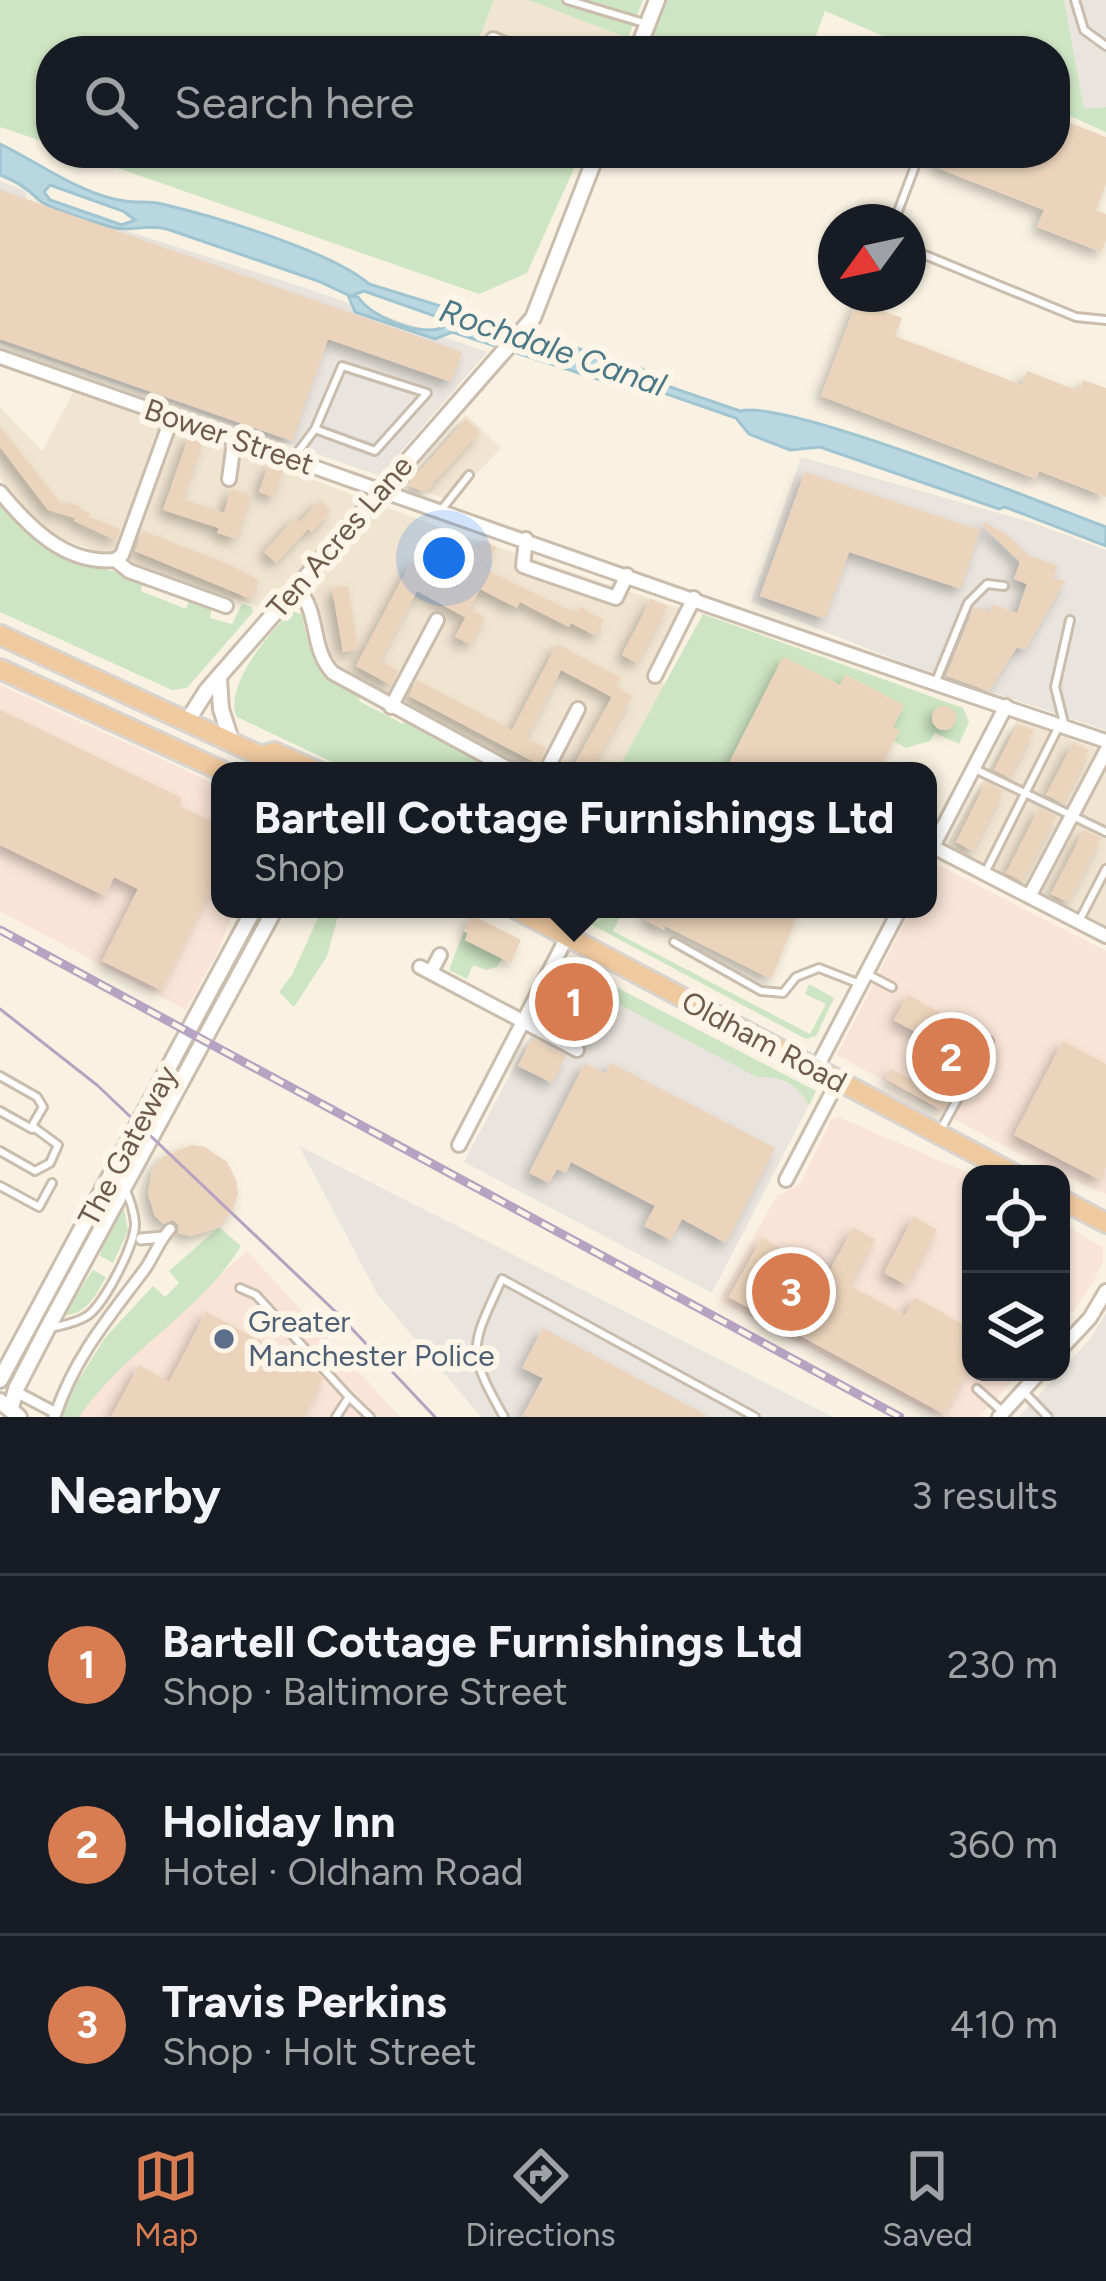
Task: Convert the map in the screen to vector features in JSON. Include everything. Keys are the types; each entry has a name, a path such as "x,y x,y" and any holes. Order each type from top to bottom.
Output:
{"highway":[{"path":"0,635 145,700 264,762"},
{"path":"0,669 211,766"},
{"path":"174,749 186,723"},
{"path":"268,762 274,752 297,762"},
{"name":"Oldham Road","path":"532,918 997,1165"},
{"path":"1070,1204 1106,1222"}],"street":[{"path":"643,36 657,0"},
{"name":"Ten Acres Lane","path":"186,723 193,707 532,318 591,168"},
{"name":"Bower Street","path":"0,357 1106,741"},
{"path":"115,560 122,555 172,417"},
{"path":"229,479 234,442"},
{"path":"0,491 45,540 115,560 129,571 226,606"},
{"path":"526,539 523,566 616,598 627,575"},
{"path":"296,587 313,611 325,664 333,673 496,762"},
{"path":"655,676 694,598"},
{"path":"391,707 437,620"},
{"path":"219,679 220,709 232,743"},
{"path":"937,838 1006,706"},
{"path":"550,762 578,709"},
{"path":"1030,895 1106,751"},
{"path":"937,854 1106,935"},
{"name":"The Gateway","path":"10,1409 249,918"},
{"name":"The Gateway","path":"0,1380 270,918"},
{"path":"816,1069 895,918"},
{"path":"459,1145 567,938"},
{"path":"440,955 426,969 577,1049"},
{"path":"786,1180 838,1081"},
{"path":"22,1395 55,1415 58,1398 86,1349 166,1233 141,1239"},
{"path":"1070,1339 1106,1291"},
{"path":"1001,1414 1032,1381"}],"lane":[{"path":"567,0 648,24"},
{"path":"1075,0 1084,30 1106,46"},
{"path":"901,204 914,168"},
{"path":"926,255 1076,317 1106,320"},
{"path":"293,460 315,429 341,366 427,394 375,451 315,429"},
{"path":"441,510 469,475"},
{"path":"936,681 968,603 987,584 1004,586"},
{"path":"985,873 1062,726 1055,687 1070,620"},
{"path":"974,768 1106,832"},
{"path":"1079,921 1106,869"},
{"path":"674,942 761,991 783,993 796,977 819,968 892,987"},
{"path":"938,1134 989,1041"},
{"path":"0,1076 37,1097 43,1106 32,1126 35,1131"},
{"path":"0,1112 58,1145 44,1169 35,1171 0,1151"},
{"name":"The Gateway","path":"47,1329 82,1319 99,1305 135,1231 117,1182"},
{"path":"0,1186 39,1207 52,1183"},
{"path":"504,1417 478,1371 474,1340 502,1279 755,1417"},
{"path":"240,1288 256,1295 370,1417"},
{"path":"977,1389 1001,1414"},
{"path":"1023,1391 1048,1417"},
{"path":"336,1417 349,1397"}],"shaded area":[{"path":"494,0 528,0 623,36 480,36"},
{"path":"1064,0 1106,0 1106,107 1084,110"},
{"path":"0,181 26,191 26,199 309,289 487,352 380,476 0,343"},
{"path":"74,391 453,532 681,609 649,674 668,686 626,762 476,762 322,677 306,646 299,608 258,607 48,534 0,478 0,407 42,451"},
{"path":"466,415 501,448 451,501 405,484"},
{"path":"801,457 1030,522 1106,550 1106,730 904,663 751,602"},
{"path":"0,685 211,783 211,918 231,918 186,1010 0,911"},
{"path":"1017,720 1106,752 1106,931 947,844"},
{"path":"937,865 1106,951 1106,1194 1070,1178 1070,1165 1038,1164 837,1055 907,918 937,918"},
{"path":"577,967 816,1091 712,1293 464,1162 563,974"},
{"path":"838,1117 962,1170 962,1381 1013,1381 979,1417 938,1417 719,1300 776,1197 801,1183 831,1120"},
{"path":"299,1146 833,1417 481,1417 378,1295"},
{"path":"1070,1228 1103,1248 1103,1262 1070,1316"},
{"path":"247,1251 400,1417 78,1417 98,1381"},
{"path":"1106,1313 1106,1417 1019,1417 1052,1381 1070,1381 1070,1361"}],"green space":[{"path":"0,0 494,0 480,36 36,36 36,139 0,127"},
{"path":"528,0 643,0 629,36"},
{"path":"665,0 1064,0 1084,109 1106,107 1106,132 1070,116 1070,36 883,36 825,11 816,36 652,36"},
{"path":"118,168 574,168 527,273 479,294"},
{"path":"0,501 23,530 47,548 143,582 141,591 186,609 190,599 212,607 210,618 232,624 242,604 253,612 187,688 172,690 0,612"},
{"path":"293,611 302,615 319,664 360,696 359,701 485,762 332,762 237,717 234,705 242,676"},
{"path":"703,614 963,708 969,722 959,744 935,733 930,741 906,748 894,741 899,731 893,727 904,705 846,675 840,685 784,657 730,762 622,762"},
{"path":"318,918 338,918 327,956 294,1007 279,992"},
{"path":"579,918 620,918 613,931 810,1034 826,1004 805,994 809,984 834,998 816,1036 806,1039"},
{"path":"464,931 502,958 497,967 486,970 473,965 467,979 449,970"},
{"path":"577,967 816,1091 809,1105 788,1082 757,1077 613,1001 605,1007 610,997 563,974"},
{"path":"123,1204 128,1231 113,1263 100,1256 103,1240"},
{"path":"219,1227 241,1246 224,1270 97,1393 79,1417 61,1417 62,1406 105,1338 153,1286 165,1297 179,1283 169,1271"},
{"path":"93,1270 106,1277 94,1298 78,1312 62,1316"}],"water":[{"name":"Rochdale Canal","path":"0,144 36,163 36,168 93,193 162,204 240,226 328,259 369,284 641,368 664,385 740,411 809,421 918,456 1106,527 1106,546 1005,507 999,509 820,447 790,450 749,434 736,418 661,392 650,396 452,332 435,339 355,312 348,295 318,281 167,229 119,229 73,215 45,204 0,175","holes":["50,185 123,211 135,220 122,225 50,200 44,192","364,291 445,323 442,328 421,329 396,323 350,296"]}],"building":[{"path":"1070,123 1106,137 1106,184 1096,210 1106,214 1101,252 1037,227 1044,210 938,168 1070,168"},
{"path":"0,190 462,352 451,382 328,339 292,441 0,339"},
{"path":"853,312 886,312 902,318 895,336 1022,385 1027,371 1079,391 1083,380 1106,388 1106,497 1039,471 1036,479 821,396"},
{"path":"466,419 480,432 425,492 407,485"},
{"path":"0,426 65,509 67,502 80,506 75,518 48,510 0,447"},
{"path":"189,435 203,441 183,499 224,513 231,489 251,495 237,539 217,533 219,528 163,510"},
{"path":"269,463 284,469 273,497 259,492"},
{"path":"805,472 980,530 961,589 849,552 825,619 760,596"},
{"path":"320,500 331,511 276,563 264,552 295,518 300,522"},
{"path":"79,509 90,513 87,523 89,517 120,529 116,540 74,521"},
{"path":"985,522 1029,556 1058,566 1053,578 1065,581 1025,650 1017,647 989,691 946,676 974,607 990,612 993,604 1017,613 1027,584 1014,579 1020,562 982,525"},
{"path":"143,531 259,580 251,599 135,551"},
{"path":"445,532 479,549 483,540 497,547 485,569 577,614 580,607 604,620 596,636 520,602 517,608 480,589 465,617 417,591 380,660 398,671 391,685 356,666 411,562 457,587 471,561 438,545"},
{"path":"348,586 358,649 343,652 332,588"},
{"path":"651,599 667,606 637,663 622,655"},
{"path":"470,609 485,617 470,644 455,637"},
{"path":"557,644 621,678 616,686 632,696 595,762 576,762 612,697 561,670 526,738 546,748 539,762 534,762 409,696 417,680 512,730"},
{"path":"783,657 840,685 845,675 904,705 893,727 899,731 884,762 730,762"},
{"path":"944,706 953,709 953,727 944,730 935,727 932,718 935,709"},
{"path":"0,710 182,798 179,806 211,821 211,889 161,990 102,961 138,889 114,877 105,896 0,845"},
{"path":"1017,725 1034,730 1009,777 994,770"},
{"path":"1073,743 1089,750 1063,803 1046,795"},
{"path":"986,782 1003,791 973,851 956,842"},
{"path":"1039,808 1056,816 1022,881 1006,873"},
{"path":"1084,830 1101,838 1068,902 1051,894"},
{"path":"470,918 478,918 521,940 511,963 465,940 468,933 464,931"},
{"path":"646,918 796,918 771,979"},
{"path":"576,979 610,997 587,1042 570,1033 581,1014 563,1004"},
{"path":"908,995 980,1035 943,1111 886,1079 892,1069 919,1084 940,1046 894,1020"},
{"path":"532,1038 566,1056 552,1083 518,1066"},
{"path":"1063,1041 1106,1064 1106,1167 1100,1180 1014,1135"},
{"path":"585,1063 606,1074 611,1063 775,1148 726,1243 682,1219 671,1240 644,1226 655,1206 571,1162 566,1173 557,1169 549,1183 529,1173"},
{"path":"191,1145 205,1147 227,1162 238,1194 219,1227 191,1236 178,1233 173,1220 163,1224 148,1194 152,1171 163,1157"},
{"path":"914,1216 937,1230 907,1285 884,1273"},
{"path":"853,1228 875,1239 850,1286 905,1315 915,1297 962,1324 958,1344 962,1346 962,1381 944,1414 729,1297 762,1238 828,1274"},
{"name":"Greater Manchester Police","path":"206,1312 314,1369 323,1379 303,1417 111,1417 139,1365 169,1382"},
{"path":"543,1328 710,1417 522,1417 543,1378 522,1368"}],"tram line":[{"path":"0,1009 97,1085 338,1314 435,1417"}],"railway":[{"path":"0,930 900,1417"}],"place":[{"name":"Bartell Cottage Furnishings Ltd","path":"574,1002"},
{"name":"Holiday Inn","path":"951,1057"},
{"name":"Travis Perkins","path":"791,1292"},
{"name":"Greater Manchester Police","path":"224,1339"}]}
